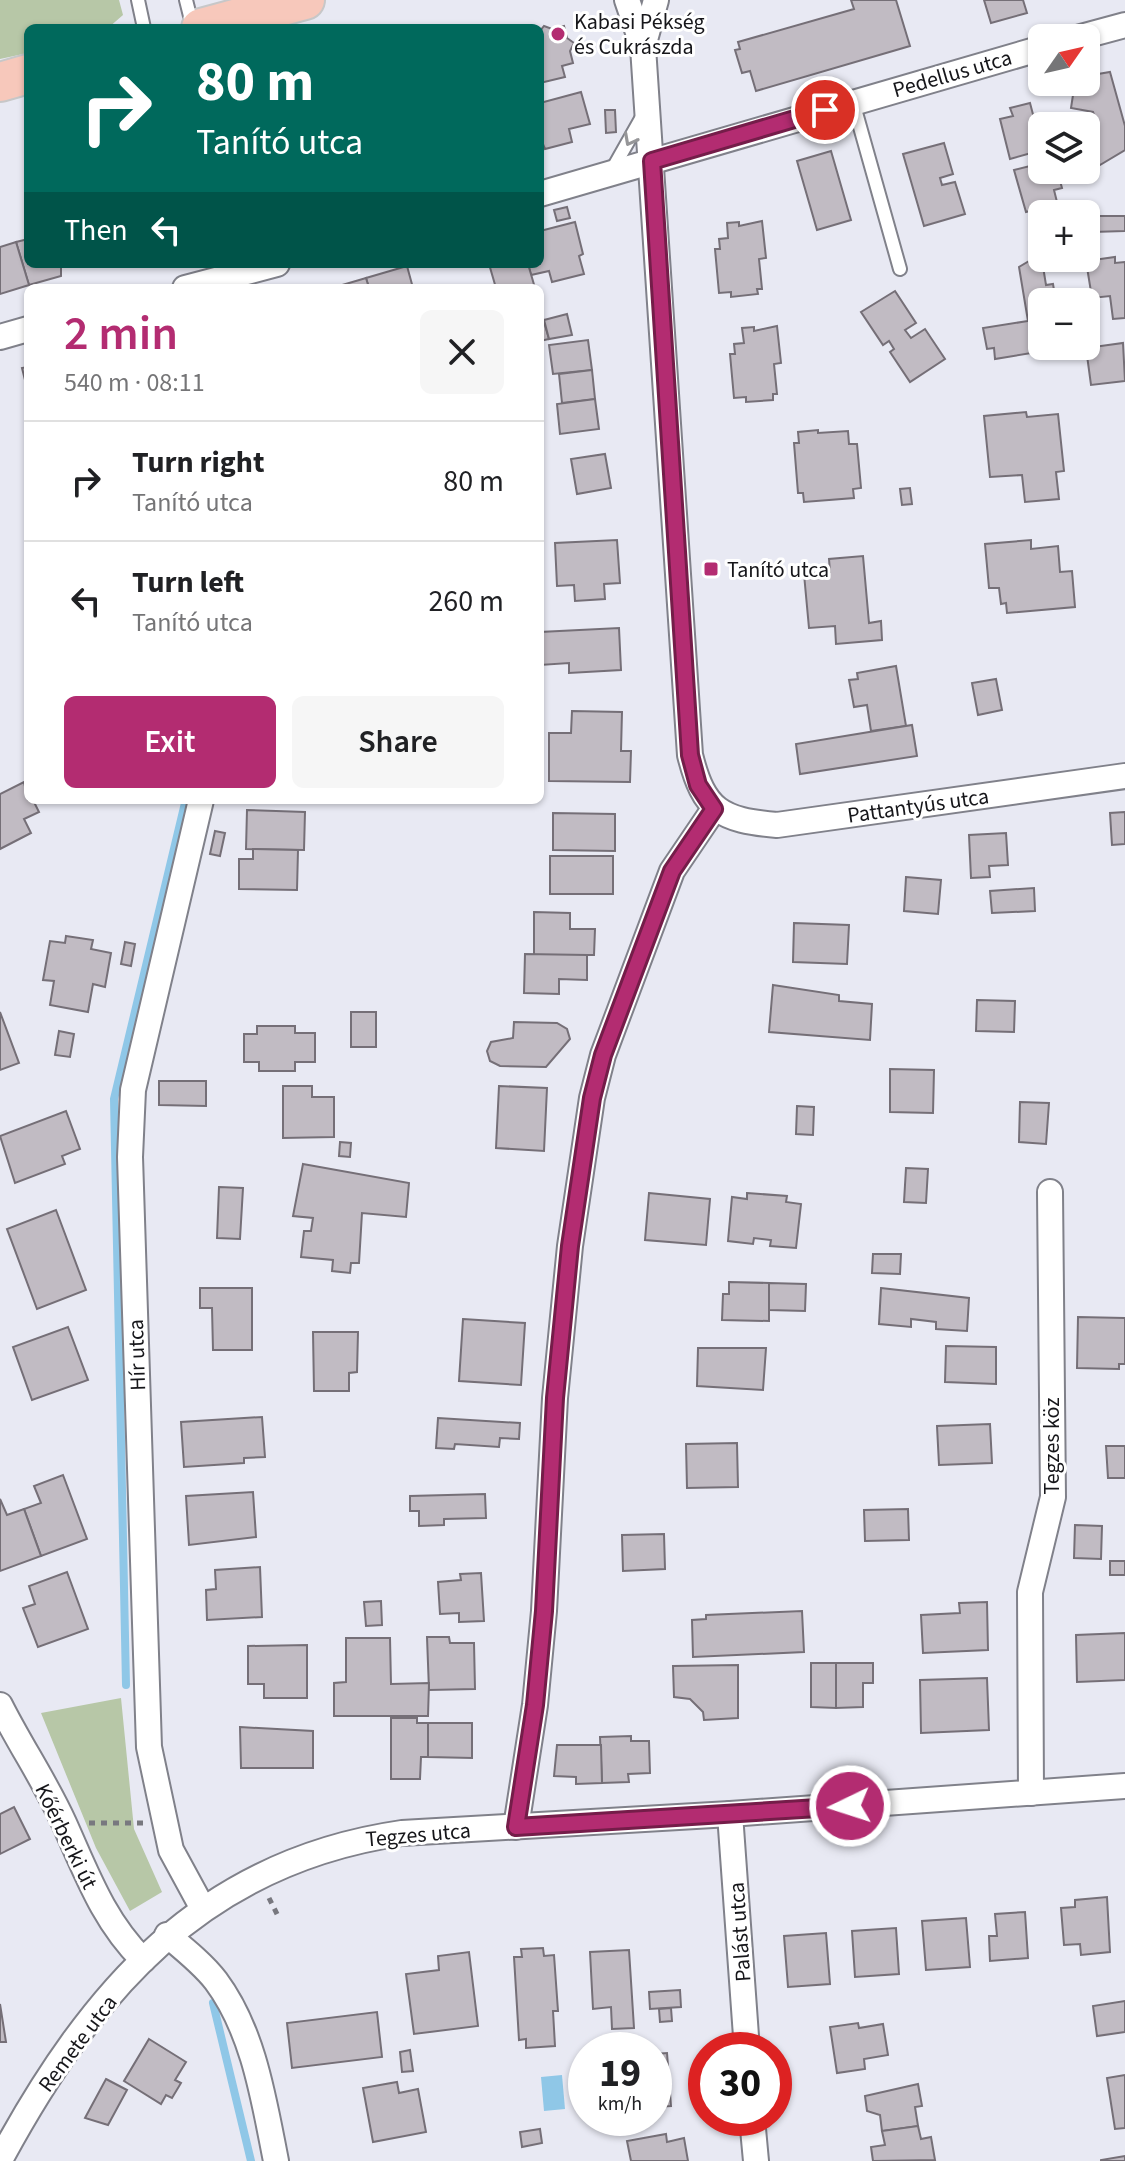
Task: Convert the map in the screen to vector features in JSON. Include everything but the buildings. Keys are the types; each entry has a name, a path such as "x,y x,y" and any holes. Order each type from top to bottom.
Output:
{"main road":[{"path":"216,24 305,0"},
{"path":"0,82 24,75"}],"street":[{"path":"516,1827 535,1705 570,1246 592,1098 603,1055 672,871 714,809 698,785 690,755 648,103 643,47 627,0"},
{"path":"643,47 656,0"},
{"path":"1100,32 1125,25"},
{"name":"Pedellus utca","path":"544,193 1028,52"},
{"path":"208,284 272,273"},
{"path":"0,337 24,330"},
{"name":"Pattantyús utca","path":"714,809 738,821 777,825 1125,776"},
{"name":"Hír utca","path":"200,804 133,1090 130,1157 149,1747 171,1850 202,1907"},
{"name":"Tegzes köz","path":"1031,1793 1030,1592 1053,1497 1050,1192"},
{"name":"Kőérberki út","path":"2,1716 64,1823 78,1862 107,1918 143,1960"},
{"name":"Tegzes utca","path":"167,1935 202,1907 281,1865 349,1840 402,1833 1125,1786"},
{"name":"Palást utca","path":"730,1814 746,2032"},
{"path":"167,1935 216,1980 236,2011 252,2056 276,2161"},
{"name":"Remete utca","path":"0,2160 65,2051 167,1935"},
{"path":"754,2136 756,2161"}],"lane":[{"path":"138,0 143,24"},
{"path":"186,0 192,24"},
{"path":"853,102 900,269"},
{"path":"608,176 628,146 648,103"}],"path":[{"path":"64,1823 139,1825 163,1815"},
{"path":"265,1890 279,1918"}],"green space":[{"path":"0,0 119,0 123,15 113,24 24,24 24,54 0,59"},
{"path":"121,1698 134,1829 162,1892 130,1911 96,1848 41,1713"}],"water":[{"path":"562,2075 565,2109 544,2111 541,2077"}],"waterway":[{"path":"126,1685 114,1099 185,804"},
{"path":"213,2003 251,2161"}],"place":[{"name":"Kabasi Pékség és Cukrászda","path":"558,34"},
{"name":"Tanító utca","path":"711,569"}],"route":[{"path":"825,110 652,161 679,540 690,755 698,785 714,809 672,871 603,1055 592,1098 570,1246 555,1398 544,1611 535,1705 516,1827 850,1806"}]}
